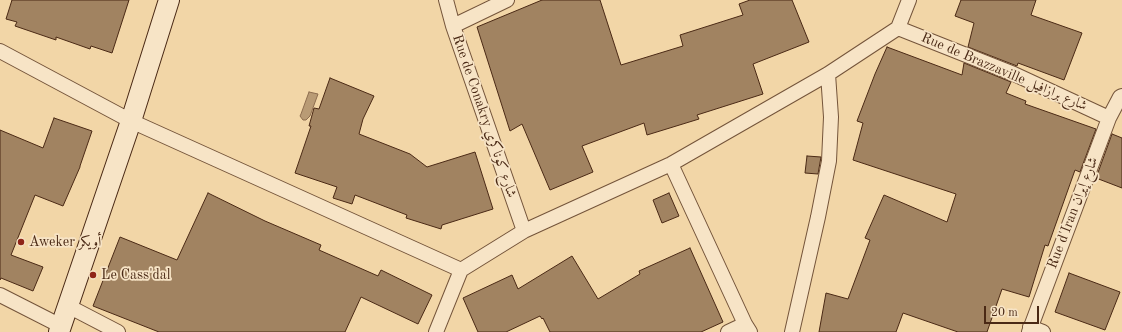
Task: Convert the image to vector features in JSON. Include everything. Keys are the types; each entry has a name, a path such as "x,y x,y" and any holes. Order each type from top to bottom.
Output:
{"main road":[{"path":"60,329 131,121 169,0"}],"street":[{"name":"Rue de Conakry شارع كوناكري","path":"446,0 453,26 524,231"},
{"path":"453,26 507,0"},
{"path":"436,332 461,270 524,231 671,164 828,74 898,28 909,0"},
{"name":"Rue de Brazzaville شارع برازافيل","path":"898,28 1014,74 1109,118"},
{"path":"0,51 131,121 461,270"},
{"path":"792,332 818,217 829,160 831,117 828,74"},
{"name":"Rue d'Iran شارع إيران","path":"1034,330 1109,118 1120,97 1122,96"},
{"path":"671,164 747,328 728,332"},
{"path":"0,295 60,329"},
{"path":"68,306 118,332"}],"shaded area":[{"path":"309,92 318,94 310,116 306,120 303,120 300,116"}],"building":[{"path":"12,0 129,0 112,53 91,46 90,49 56,37 56,40 15,26 17,22 6,19"},
{"path":"542,0 600,0 621,65 683,46 680,35 743,15 739,4 750,0 792,0 809,42 753,64 763,94 697,115 699,119 647,135 644,123 582,146 593,172 550,190 522,124 510,131 477,27"},
{"path":"961,0 1036,0 1031,15 1082,33 1064,80 1018,63 1017,66 968,47 974,23 955,16"},
{"path":"887,47 962,75 964,63 1011,82 1006,93 1026,101 1025,104 1096,129 1080,172 1075,170 1048,246 1045,245 1029,297 1002,289 987,332 958,332 903,313 896,332 819,332 826,293 848,299 870,240 865,238 884,195 947,222 956,194 853,160 863,123 857,121"},
{"path":"330,78 374,96 363,119 359,134 410,154 427,167 475,152 493,209 442,225 441,229 406,218 407,215 355,195 352,204 333,198 337,187 295,173 311,126 309,126 314,108 319,109"},
{"path":"54,118 92,131 80,167 63,206 35,195 11,255 43,267 33,291 1,278 0,280 0,130 43,148"},
{"path":"1112,134 1122,138 1122,188 1096,178"},
{"path":"807,156 821,157 818,174 805,173"},
{"path":"208,193 265,221 321,245 319,250 378,276 381,270 432,295 418,324 361,297 345,332 159,332 93,306 120,237 177,260"},
{"path":"669,193 679,216 662,223 653,200"},
{"path":"690,248 723,322 701,332 550,332 543,318 542,319 540,316 506,332 478,332 463,298 512,275 518,289 572,256 598,299 640,274 639,271"},
{"path":"1069,273 1120,292 1105,330 1055,312"}],"place":[{"name":"Aweker أويكر","path":"21,242"},
{"name":"Le Cass'dal","path":"93,275"}]}
